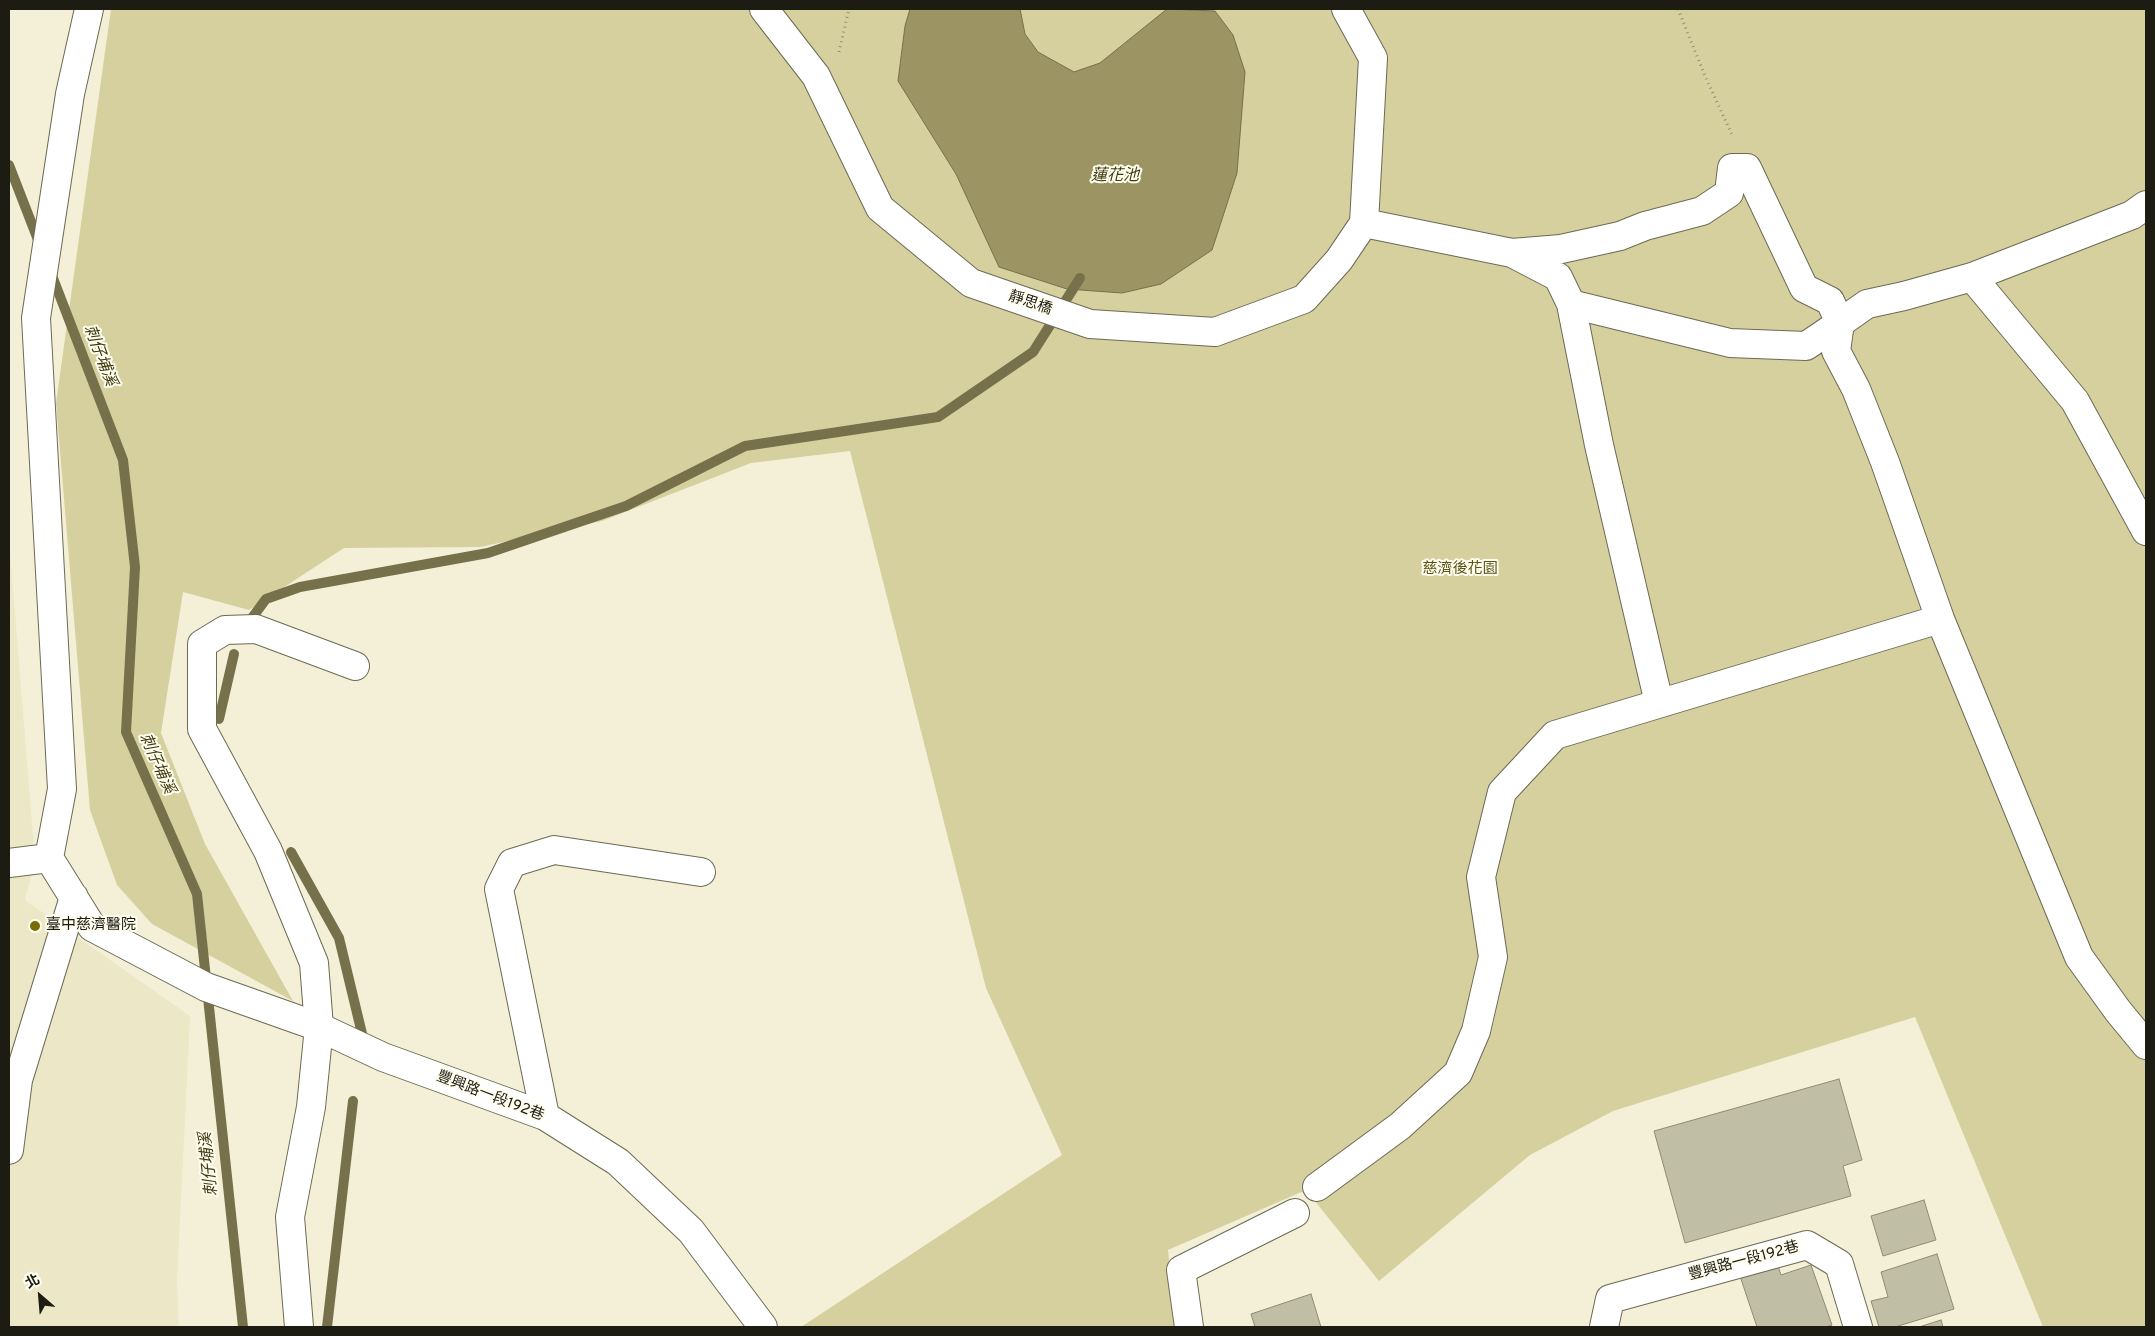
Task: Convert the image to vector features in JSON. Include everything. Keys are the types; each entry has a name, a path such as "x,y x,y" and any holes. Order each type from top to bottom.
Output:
{"street":[{"path":"9,863 49,858 62,789 36,318 70,94 89,9"},
{"path":"764,9 816,76"},
{"path":"1346,9 1373,58 1364,223 1512,253 1558,277 1571,304 1598,445 1658,703"},
{"name":"靜思橋","path":"816,76 880,208 971,283 1090,324 1215,332 1304,299 1339,260 1364,223"},
{"path":"1512,253 1561,249 1620,236 1644,226 1702,211 1729,194 1732,168 1747,168 1804,288 1830,301 1840,324 1836,352 1856,389 1885,462 1940,619 2079,957 2118,1011 2146,1045"},
{"path":"1571,304 1730,343 1806,346 1867,304 1972,277 2132,215 2146,205"},
{"path":"1972,277 2075,400 2146,532"},
{"path":"1318,1187 1400,1126 1458,1074 1476,1030 1493,957 1481,877 1502,792 1555,735 1940,619"},
{"path":"299,1327 290,1217 311,1107 319,1027 314,962 268,852 202,729 202,644 226,630 256,629 355,666"},
{"path":"545,1116 498,889 512,863 554,850 701,872"},
{"name":"豐興路一段192巷","path":"49,858 92,927 206,987 319,1027 382,1057 545,1116 618,1162 691,1231 763,1327"},
{"path":"9,1150 18,1080 74,897"},
{"path":"1188,1327 1181,1270 1296,1213"},
{"name":"豐興路一段192巷","path":"1604,1327 1610,1299 1807,1245 1838,1264 1858,1327"}],"path":[{"path":"816,76 840,51 849,9"},
{"path":"1678,9 1705,76 1747,168"}],"shaded area":[{"name":"臺中慈濟醫院","path":"9,539 35,860 25,900 190,1016 177,1282 179,1327 9,1327"}],"green space":[{"name":"慈濟後花園","path":"111,9 2146,9 2146,1327 2043,1327 1915,1017 1613,1111 1530,1155 1379,1281 1306,1190 1168,1250 1176,1327 801,1327 1062,1155 986,988 850,451 751,463 602,521 480,547 344,548 249,610 183,592 161,733 205,844 293,1001 152,924 117,885 90,810 56,403"}],"water":[{"name":"蓮花池","path":"910,9 1020,9 1025,34 1038,52 1074,72 1100,63 1167,9 1215,11 1233,35 1245,72 1237,173 1212,250 1161,284 1122,293 1067,289 999,267 956,174 898,81 905,26"}],"building":[{"path":"1839,1079 1862,1160 1843,1166 1851,1196 1685,1243 1654,1131"},
{"path":"1924,1200 1936,1240 1883,1256 1871,1216"},
{"path":"1937,1254 1954,1309 1895,1327 1879,1327 1871,1301 1888,1297 1881,1272"},
{"path":"1777,1263 1781,1275 1811,1265 1832,1325 1826,1327 1757,1327 1740,1276"},
{"path":"1311,1294 1321,1327 1255,1327 1251,1314"},
{"path":"1941,1320 1943,1327 1919,1327"}],"waterway":[{"name":"刺仔埔溪","path":"9,165 40,245"},
{"name":"刺仔埔溪","path":"51,273 123,460 135,567 126,732 197,894 243,1327"},
{"path":"246,626 266,599 300,587 488,553 626,506 745,446 938,417 1033,352 1080,278"},
{"path":"219,719 234,654"},
{"path":"291,852 339,938 364,1042"},
{"path":"327,1327 353,1101"}],"place":[{"name":"臺中慈濟醫院","path":"35,926"}]}
